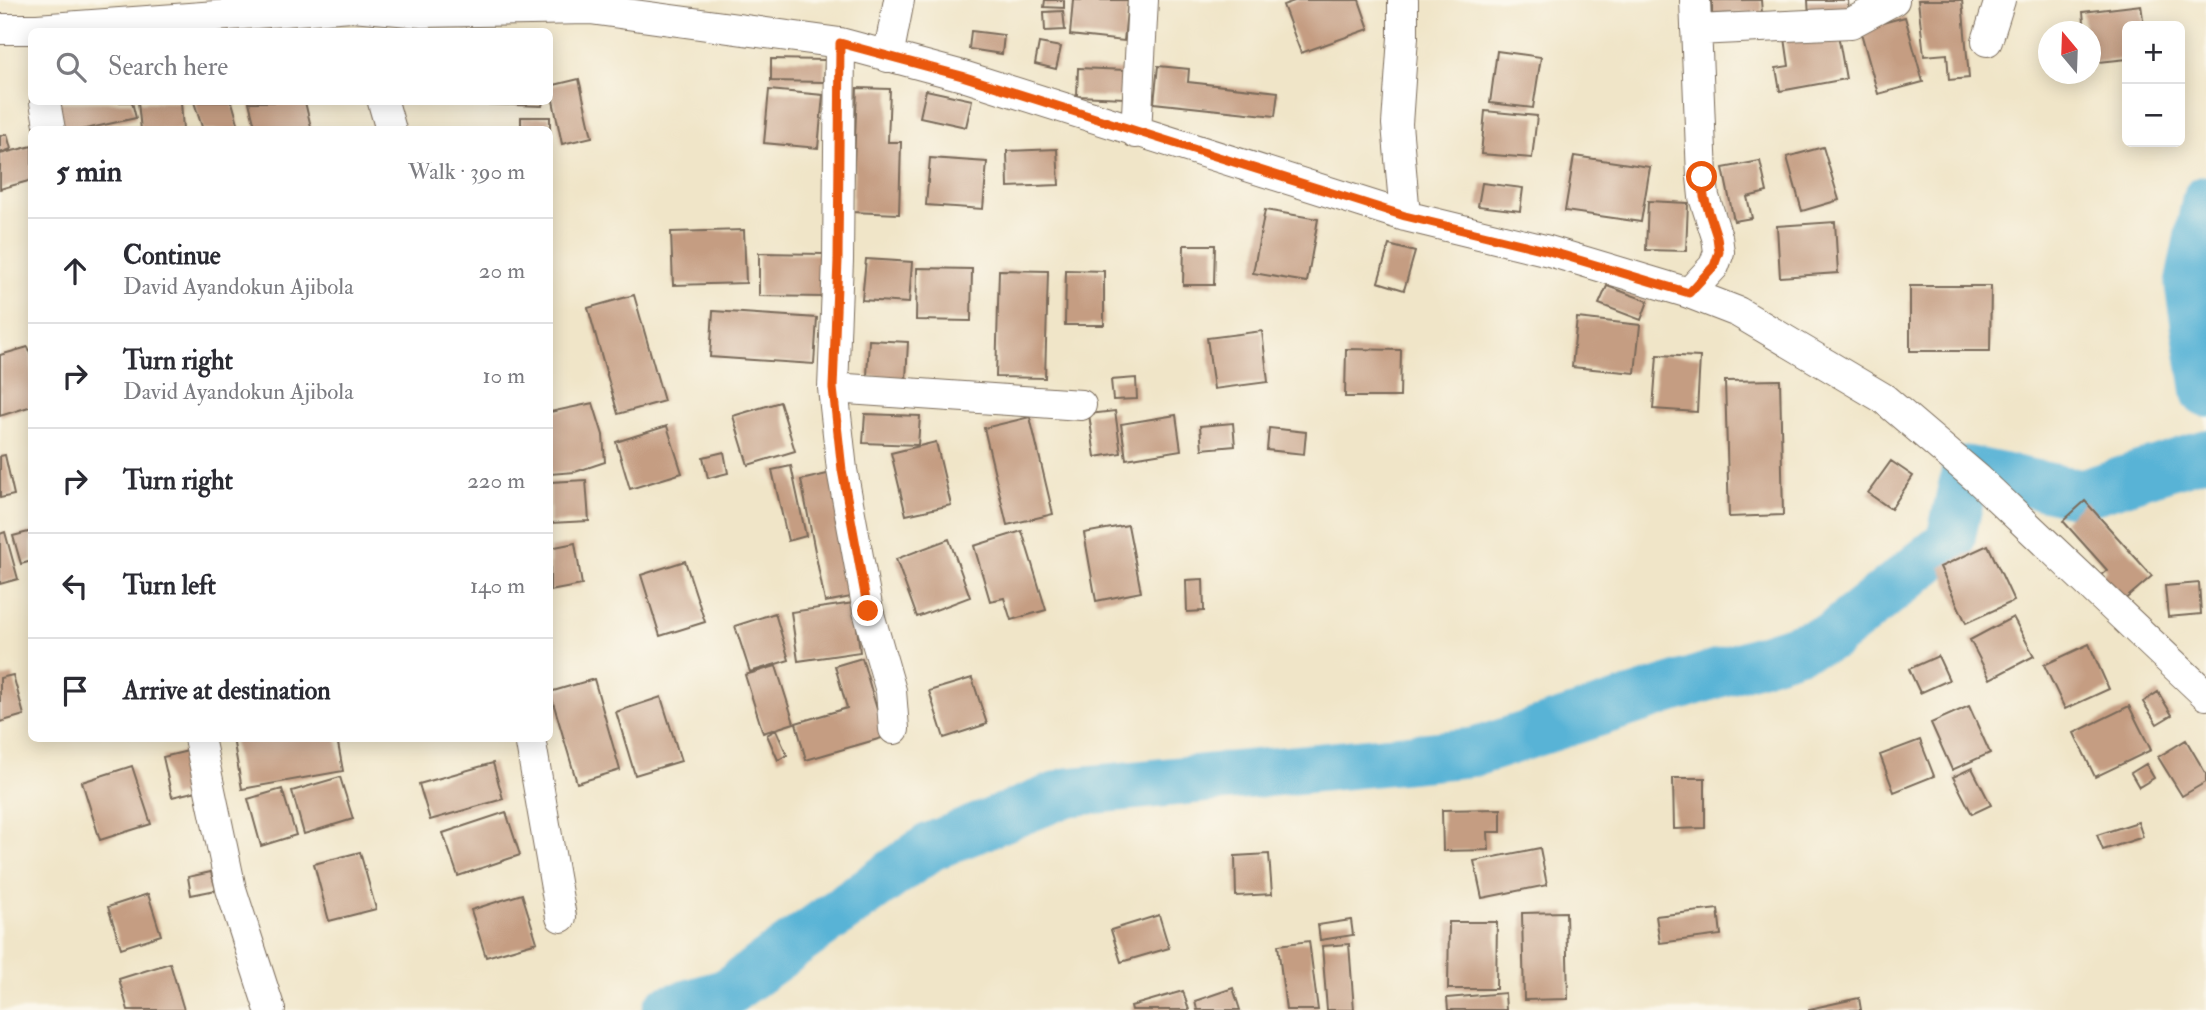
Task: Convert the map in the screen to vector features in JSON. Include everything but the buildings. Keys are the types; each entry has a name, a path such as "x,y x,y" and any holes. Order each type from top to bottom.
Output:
{"street":[{"path":"888,57 899,0"},
{"path":"1136,133 1143,0"},
{"path":"1403,0 1397,124 1405,216"},
{"path":"1689,293 1714,266 1719,252 1703,187 1695,0"},
{"path":"1696,30 1851,23 1894,0"},
{"path":"1987,41 2000,0"},
{"path":"95,28 356,19 422,6 590,9 840,43 962,76 1405,216 1549,251 1689,293 1738,312 1883,398 1978,479 2206,695"},
{"path":"0,29 28,30"},
{"path":"840,43 838,260 833,388 842,470 868,611 891,691 894,729"},
{"path":"46,105 49,126"},
{"path":"384,105 390,126"},
{"path":"833,388 1081,405"},
{"path":"200,742 231,888 270,1010"},
{"path":"531,742 561,917"}],"waterway":[{"path":"2206,200 2189,285 2206,393"},
{"path":"667,1010 726,993 930,847 1068,792 1475,752 1831,637 1950,542 1966,470 2082,494 2206,454"}],"route":[{"path":"868,611 842,470 833,388 838,260 840,43 962,76 1405,216 1549,251 1689,293 1714,266 1719,252 1704,197 1702,177"}]}
